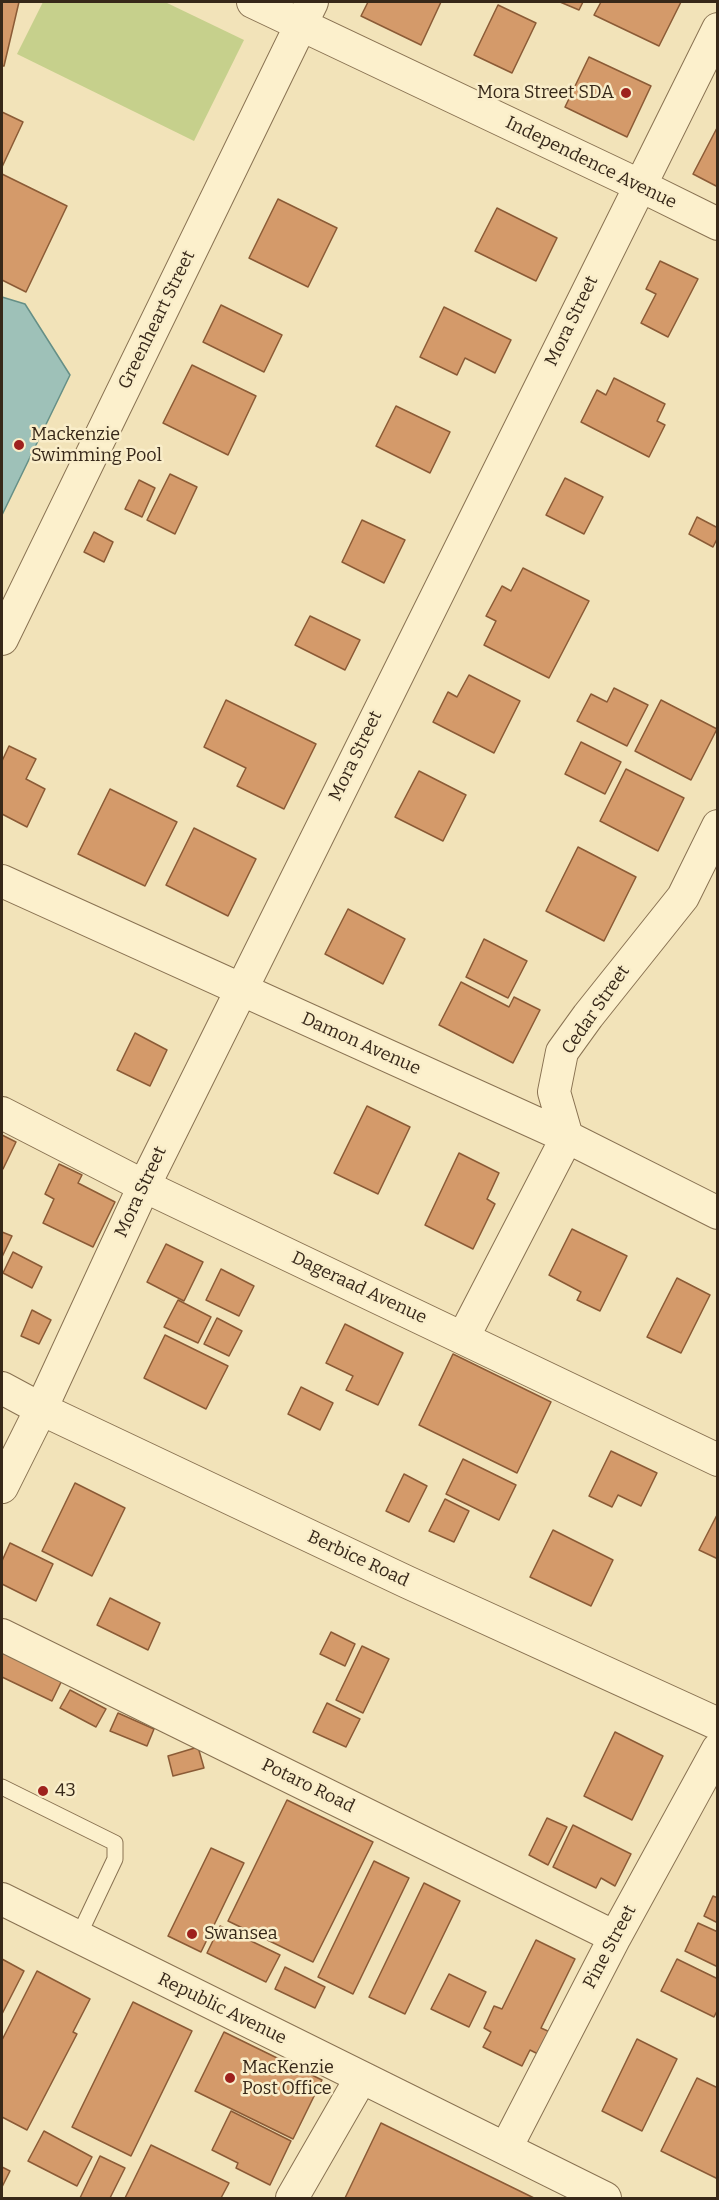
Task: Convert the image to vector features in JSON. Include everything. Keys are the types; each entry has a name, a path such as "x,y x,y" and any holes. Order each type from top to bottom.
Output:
{"street":[{"name":"Independence Avenue","path":"253,2 306,13 717,225"},
{"name":"Greenheart Street","path":"2,639 306,13"},
{"name":"Mora Street","path":"2,1487 41,1409 144,1185 240,989 717,29"},
{"name":"Cedar Street","path":"567,1137 554,1092 562,1052 683,897 717,826"},
{"name":"Damon Avenue","path":"2,881 567,1137 717,1213"},
{"name":"Dageraad Avenue","path":"2,1113 144,1185 717,1460"},
{"path":"463,1338 567,1137"},
{"name":"Berbice Road","path":"2,1388 41,1409 407,1582 717,1724"},
{"name":"Potaro Road","path":"2,1635 615,1937"},
{"name":"Pine Street","path":"506,2148 615,1937 717,1749"},
{"name":"Republic Avenue","path":"2,1899 605,2199"},
{"path":"292,2199 361,2078"}],"lane":[{"path":"2,1787 115,1843 115,1860 78,1937"}],"green space":[{"path":"43,2 165,2 244,40 194,141 17,54"}],"water":[{"name":"Mackenzie Swimming Pool","path":"2,297 25,304 70,375 2,515"}],"building":[{"path":"2,2 19,2 4,66 2,66"},
{"path":"368,2 441,2 421,45 361,16"},
{"path":"560,2 583,2 579,10"},
{"path":"601,2 681,2 659,46 594,15"},
{"path":"498,5 536,23 512,73 474,55"},
{"path":"589,57 651,86 627,137 565,107"},
{"path":"2,112 23,122 2,167"},
{"path":"718,126 718,187 693,174"},
{"path":"2,174 67,206 26,292 2,280"},
{"path":"278,199 337,228 308,287 249,258"},
{"path":"497,208 557,238 536,281 475,251"},
{"path":"660,261 698,279 668,337 641,323 656,294 646,289"},
{"path":"221,305 282,335 264,372 203,342"},
{"path":"444,307 511,340 495,373 465,358 457,375 420,357"},
{"path":"192,365 256,396 228,455 163,423"},
{"path":"614,378 665,404 657,421 665,425 649,457 581,422 597,390 606,395"},
{"path":"396,406 450,432 430,473 376,446"},
{"path":"170,474 197,487 175,534 147,520"},
{"path":"565,478 603,497 584,534 546,515"},
{"path":"139,480 155,488 142,517 125,509"},
{"path":"697,517 718,528 718,537 713,547 689,534"},
{"path":"362,520 405,540 384,583 342,562"},
{"path":"94,532 113,542 104,562 84,552"},
{"path":"523,568 589,601 549,678 484,645 496,621 486,616 502,586 511,591"},
{"path":"310,616 360,640 345,670 295,645"},
{"path":"469,675 520,701 494,753 433,722 448,692 457,697"},
{"path":"614,688 648,705 627,746 577,721 591,694 607,702"},
{"path":"226,700 316,744 284,809 237,786 246,768 204,747"},
{"path":"661,700 717,729 691,780 635,751"},
{"path":"581,742 621,762 605,794 565,774"},
{"path":"9,746 36,759 26,779 45,789 27,827 2,814 2,761"},
{"path":"626,769 684,798 658,851 600,821"},
{"path":"419,771 466,795 443,841 395,817"},
{"path":"110,789 177,822 145,886 78,854"},
{"path":"194,828 256,859 228,916 166,885"},
{"path":"578,847 636,877 604,941 546,911"},
{"path":"348,909 405,939 383,984 325,954"},
{"path":"484,939 527,961 508,998 466,977"},
{"path":"461,982 509,1007 514,997 540,1010 513,1063 439,1025"},
{"path":"135,1033 167,1050 150,1086 117,1070"},
{"path":"367,1106 410,1127 378,1194 334,1173"},
{"path":"2,1135 16,1142 3,1169 2,1168"},
{"path":"459,1153 499,1173 487,1199 495,1204 473,1249 425,1225"},
{"path":"59,1164 82,1175 78,1183 115,1202 93,1247 43,1223 54,1199 45,1194"},
{"path":"572,1229 627,1256 600,1311 577,1300 581,1292 549,1275"},
{"path":"2,1232 12,1236 2,1257"},
{"path":"166,1244 203,1262 184,1301 147,1282"},
{"path":"13,1252 42,1267 32,1288 3,1273"},
{"path":"221,1269 254,1286 239,1316 206,1300"},
{"path":"677,1278 710,1295 681,1353 647,1337"},
{"path":"178,1300 211,1317 198,1343 164,1327"},
{"path":"32,1310 51,1320 39,1344 21,1336"},
{"path":"217,1318 242,1331 229,1356 204,1344"},
{"path":"345,1324 403,1353 378,1405 346,1390 353,1376 326,1363"},
{"path":"165,1335 228,1366 206,1409 144,1378"},
{"path":"453,1354 551,1402 517,1473 419,1425"},
{"path":"301,1387 333,1403 320,1430 288,1414"},
{"path":"611,1451 657,1473 641,1506 618,1495 612,1507 589,1496"},
{"path":"463,1459 516,1485 499,1520 446,1494"},
{"path":"404,1474 427,1486 409,1522 386,1511"},
{"path":"75,1483 125,1508 92,1576 42,1551"},
{"path":"445,1499 469,1511 454,1542 429,1531"},
{"path":"718,1513 718,1559 699,1550"},
{"path":"553,1530 613,1560 591,1606 530,1577"},
{"path":"10,1543 53,1564 36,1601 2,1584 2,1561"},
{"path":"110,1598 160,1623 148,1650 97,1625"},
{"path":"331,1632 355,1644 345,1666 320,1654"},
{"path":"2,1644 65,1674 52,1701 2,1677"},
{"path":"362,1646 389,1659 363,1713 336,1700"},
{"path":"70,1690 106,1709 96,1727 60,1708"},
{"path":"327,1703 360,1719 346,1747 313,1732"},
{"path":"118,1713 154,1729 147,1746 110,1731"},
{"path":"615,1732 663,1756 632,1820 584,1796"},
{"path":"198,1747 204,1768 173,1776 168,1756"},
{"path":"287,1800 373,1842 313,1962 228,1921"},
{"path":"547,1818 567,1827 548,1865 529,1855"},
{"path":"573,1825 631,1854 615,1886 601,1878 596,1888 553,1867"},
{"path":"211,1848 244,1863 201,1952 168,1936"},
{"path":"374,1861 409,1878 353,1994 318,1977"},
{"path":"424,1883 460,1901 405,2014 369,1997"},
{"path":"713,1896 718,1898 718,1923 704,1916"},
{"path":"698,1923 718,1932 718,1967 685,1951"},
{"path":"220,1926 280,1955 266,1982 207,1953"},
{"path":"536,1940 575,1959 541,2028 550,2032 538,2054 530,2050 522,2066 483,2047 491,2032 484,2028 494,2006 502,2009"},
{"path":"2,1959 24,1971 2,2014"},
{"path":"677,1959 718,1979 718,2009 714,2017 661,1991"},
{"path":"285,1967 325,1987 315,2008 275,1989"},
{"path":"37,1971 90,1999 73,2032 77,2034 27,2130 2,2117 2,2040"},
{"path":"449,1974 486,1992 469,2027 431,2009"},
{"path":"133,2002 192,2031 131,2156 72,2127"},
{"path":"224,2032 322,2080 293,2139 195,2091"},
{"path":"637,2039 677,2059 642,2131 602,2111"},
{"path":"697,2078 718,2088 718,2179 661,2151"},
{"path":"231,2111 291,2141 270,2185 236,2168 238,2163 212,2150"},
{"path":"381,2123 534,2198 345,2198"},
{"path":"44,2131 92,2157 77,2186 28,2161"},
{"path":"151,2145 229,2183 221,2198 125,2198"},
{"path":"100,2156 125,2168 110,2198 80,2198"},
{"path":"2,2167 10,2171 2,2187"}],"place":[{"name":"Mora Street SDA","path":"626,93"},
{"name":"Mackenzie Swimming Pool","path":"19,445"},
{"name":"43","path":"43,1791"},
{"name":"Swansea","path":"192,1934"},
{"name":"MacKenzie Post Office","path":"230,2078"}]}
